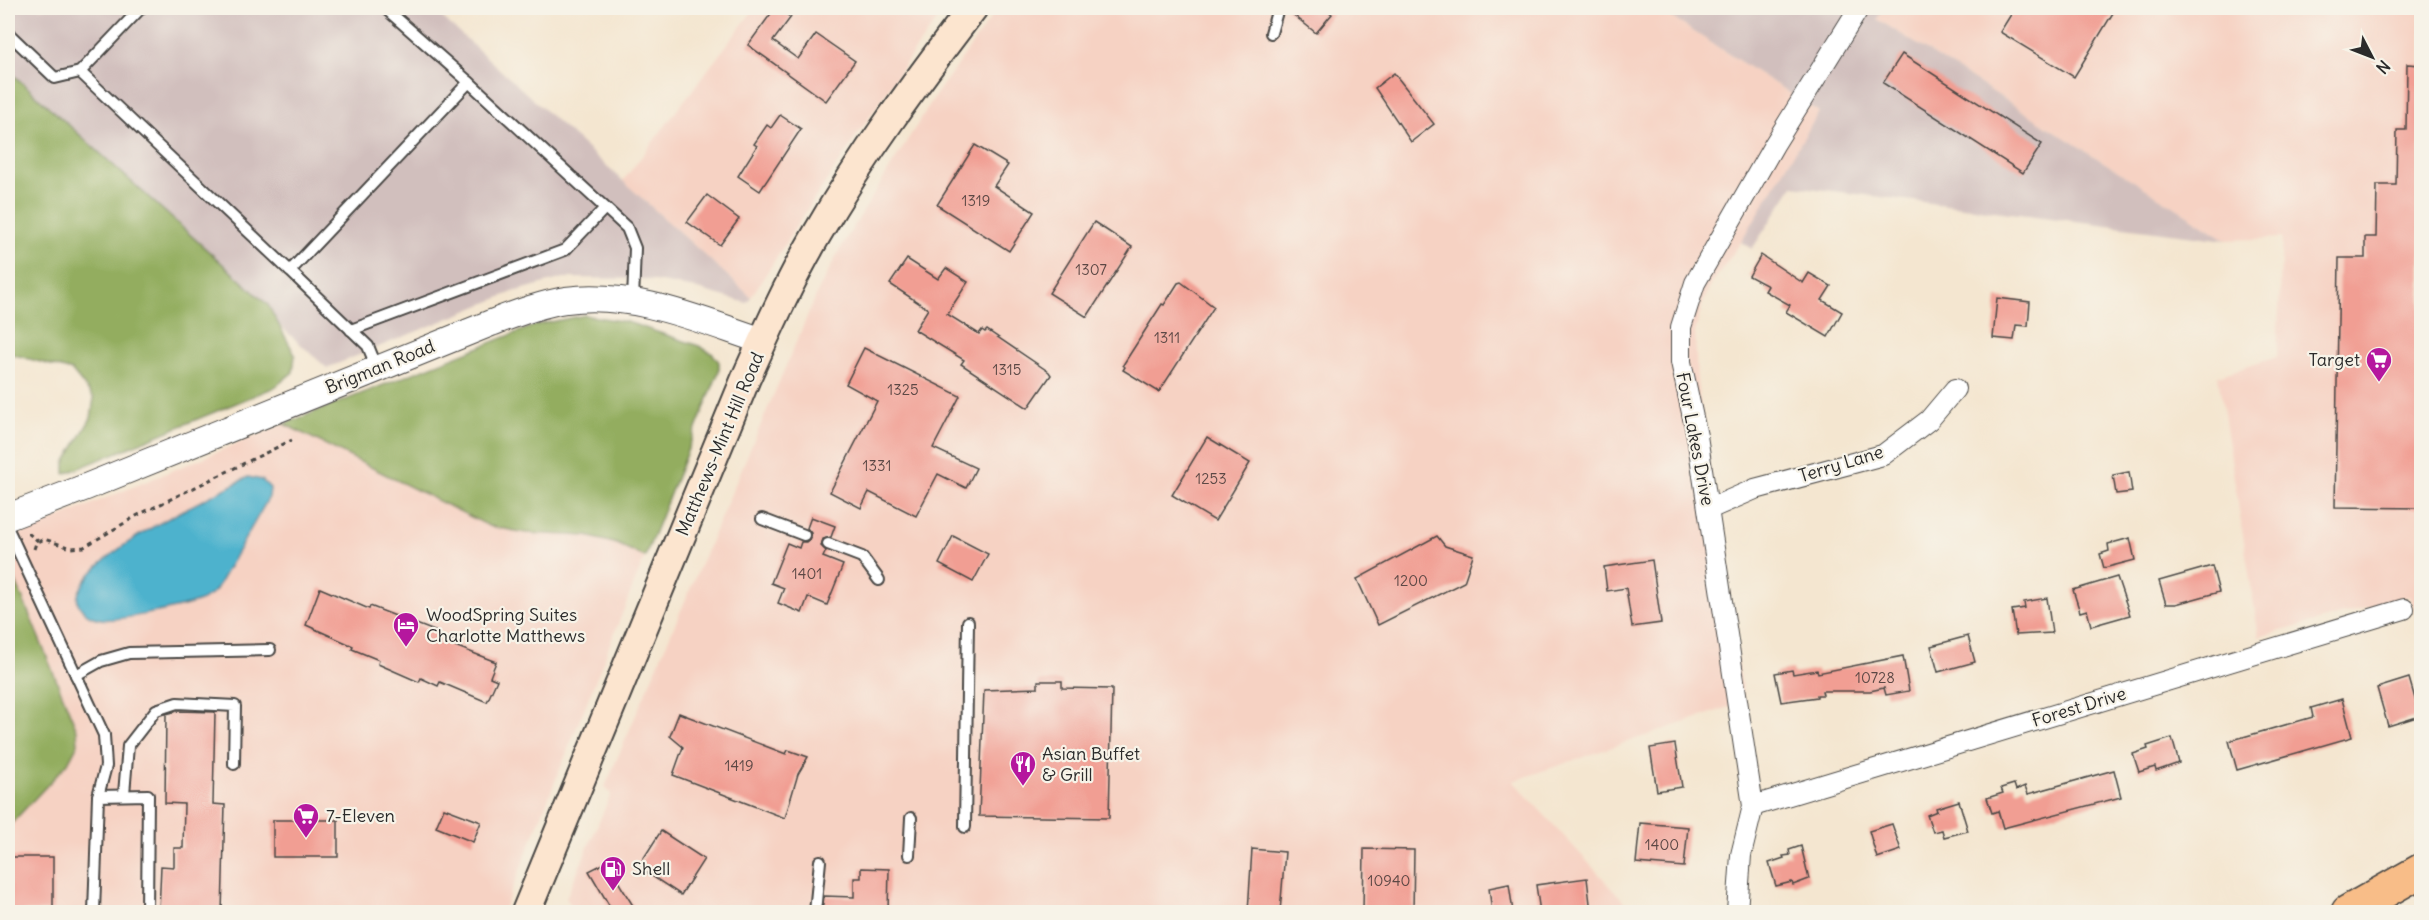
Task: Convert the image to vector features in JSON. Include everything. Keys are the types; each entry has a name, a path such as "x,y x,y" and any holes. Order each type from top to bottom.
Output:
{"highway":[{"path":"2348,912 2421,870"}],"main road":[{"name":"Matthews-Mint Hill Road","path":"526,912 763,340 784,296 835,204 871,147 969,9"}],"street":[{"name":"Four Lakes Drive","path":"1737,912 1741,855 1754,806 1709,509 1681,362 1681,327 1695,283 1774,145 1859,8"},
{"name":"Brigman Road","path":"17,524 87,487 377,368 542,305 593,297 633,301 763,340"},
{"name":"Terry Lane","path":"1709,509 1755,489 1883,456 1929,420 1954,389"},
{"name":"Forest Drive","path":"1754,806 2404,609"}],"lane":[{"path":"8,33 55,78 80,72 141,8"},
{"path":"385,8 627,228 635,248 633,301"},
{"path":"1271,33 1278,8"},
{"path":"80,72 368,346 377,368"},
{"path":"290,271 469,82"},
{"path":"351,330 565,250 605,208"},
{"path":"762,519 804,535"},
{"path":"8,529 104,735 106,766 98,796 94,912"},
{"path":"828,544 862,557 879,580"},
{"path":"965,827 968,622"},
{"path":"76,675 100,661 129,653 270,650"},
{"path":"124,794 128,746 156,711 177,703 235,706 234,764"},
{"path":"98,796 148,795 147,912"},
{"path":"909,855 911,818"},
{"path":"815,912 820,861"}],"path":[{"path":"35,554 34,548 38,542 49,540 72,548 84,547 138,515 292,440"},
{"path":"17,524 38,542"}],"shaded area":[{"path":"8,8 432,8 751,297 747,303 690,287 643,279 564,278 513,292 327,368 8,82"},
{"path":"755,8 946,8 907,61 751,297 623,181"},
{"path":"998,8 1657,8 1820,113 1741,242 1710,286 1695,332 1697,382 1744,702 1513,781 1634,912 576,912 566,898 611,794 605,787 819,289 844,242 935,96"},
{"path":"1657,8 1884,8 1877,19 2227,240 1793,186 1752,249 1741,242 1819,112"},
{"path":"1884,8 2421,8 2421,633 2410,596 2259,637 2218,376 2277,357 2282,238 2227,240 1877,19"},
{"path":"585,315 627,322 699,346 713,354 719,362 719,371 503,912 8,912 8,539 337,402 536,325"}],"green space":[{"path":"8,70 268,305 295,355 293,372 275,387 65,474 65,463 91,418 94,398 72,371 8,353"},
{"path":"585,315 627,322 699,346 713,354 719,362 719,371 645,557 617,544 587,536 526,533 489,526 284,424 536,325"},
{"path":"8,569 13,575 77,730 78,744 68,763 8,827"}],"water":[{"path":"248,477 262,480 270,488 269,497 215,591 192,604 120,618 101,619 82,610 78,602 79,592 90,575 107,558 154,526"}],"building":[{"path":"775,8 791,17 773,41 798,59 816,34 855,61 826,101 748,45"},
{"path":"1285,8 1324,8 1332,14 1316,33"},
{"path":"2015,8 2116,8 2074,77 2000,32"},
{"path":"1902,54 2042,144 2023,173 1883,83"},
{"name":"Target","path":"2407,64 2421,65 2421,508 2335,507 2339,258 2365,258 2365,237 2376,237 2377,185 2396,185 2397,130 2406,130"},
{"path":"1394,73 1434,124 1411,142 1375,88"},
{"path":"780,115 801,129 760,191 738,176 757,146 754,144 767,125 771,128"},
{"path":"975,145 1008,165 994,186 1034,212 1009,251 937,205"},
{"path":"707,195 739,219 720,245 687,222"},
{"path":"1094,222 1132,247 1087,317 1049,293"},
{"path":"1761,255 1803,283 1809,273 1831,286 1822,300 1842,312 1828,337 1786,312 1790,305 1765,291 1768,286 1749,276"},
{"path":"907,259 938,279 946,268 968,282 947,314 979,334 982,330 985,332 987,330 1049,372 1051,375 1028,408 961,364 964,360 915,330 928,309 890,284"},
{"path":"1181,282 1214,307 1159,392 1123,370 1125,367 1123,365 1162,304 1164,305 1178,283"},
{"path":"1997,298 2030,302 2028,326 2016,325 2014,340 1993,338"},
{"path":"864,348 960,396 933,448 976,468 966,488 938,474 916,516 869,492 861,508 830,492 877,401 846,384"},
{"path":"1207,437 1250,463 1215,521 1172,495"},
{"path":"2129,472 2132,492 2116,494 2113,475"},
{"path":"811,517 835,526 831,537 823,539 821,546 826,551 823,557 843,565 827,605 808,597 802,613 778,603 784,588 771,583 787,543 799,548 801,542 806,542 811,538 811,533 807,528"},
{"path":"953,536 988,554 973,582 939,564"},
{"path":"1437,536 1445,546 1473,555 1464,582 1378,625 1357,579"},
{"path":"2130,538 2135,560 2104,568 2100,554 2109,551 2108,544"},
{"path":"1652,560 1661,623 1632,627 1626,588 1607,591 1604,567"},
{"path":"2212,566 2219,592 2176,604 2166,604 2159,581"},
{"path":"2117,577 2130,615 2091,626 2087,610 2080,612 2073,590"},
{"name":"WoodSpring Suites Charlotte Matthews","path":"320,588 369,609 370,606 437,632 456,642 455,646 496,662 490,677 497,680 487,702 440,682 438,686 421,678 419,682 378,664 379,660 352,649 353,646 306,625"},
{"path":"2047,598 2052,633 2016,635 2012,610 2025,608 2024,602"},
{"path":"1968,636 1975,662 1938,672 1931,646"},
{"path":"1903,656 1909,691 1886,695 1884,688 1870,691 1822,691 1823,695 1817,695 1817,697 1781,702 1775,673 1792,670 1793,674 1817,670 1818,673"},
{"path":"2409,678 2420,716 2388,726 2377,688"},
{"path":"1038,681 1062,681 1062,688 1112,689 1109,818 979,816 984,690 1038,688"},
{"path":"2342,699 2352,737 2237,770 2229,741 2313,717 2311,708"},
{"path":"178,711 215,712 213,804 225,805 222,912 159,912 161,866 174,867 174,848 183,848 184,804 165,803 166,714"},
{"path":"679,713 786,754 788,750 808,757 798,774 785,818 673,775 683,747 670,736"},
{"path":"2172,738 2179,763 2156,771 2155,767 2139,772 2133,754 2148,749 2147,746"},
{"path":"1675,744 1682,787 1657,791 1650,748"},
{"path":"2114,770 2121,797 2003,828 1998,811 1992,813 1987,798 2003,793 2001,788 2014,784 2016,790 2025,786 2028,794"},
{"path":"1959,801 1968,831 1944,837 1942,830 1933,832 1927,815 1937,811 1936,808"},
{"path":"444,808 481,822 473,842 436,827"},
{"name":"7-Eleven","path":"273,820 338,820 338,857 273,857"},
{"path":"1640,823 1688,827 1684,867 1636,863"},
{"path":"1892,824 1901,850 1877,858 1869,831"},
{"path":"661,831 704,859 681,895 638,867"},
{"path":"1801,846 1809,879 1793,885 1792,882 1776,886 1769,863 1790,855 1789,850"},
{"path":"1252,849 1285,852 1280,912 1248,912"},
{"path":"1364,849 1414,850 1413,912 1363,912"},
{"path":"8,857 53,857 53,911 8,911"},
{"name":"Shell","path":"607,862 637,912 613,912 589,871"},
{"path":"861,868 889,869 888,912 822,912 824,896 854,897 854,878 861,878"},
{"path":"1587,878 1591,912 1540,912 1536,885"},
{"path":"1509,884 1513,912 1492,912 1489,888"}],"place":[{"name":"Target","path":"2379,383"},
{"name":"WoodSpring Suites Charlotte Matthews","path":"406,648"},
{"name":"Asian Buffet & Grill","path":"1023,787"},
{"name":"7-Eleven","path":"306,839"},
{"name":"Shell","path":"613,892"}]}
